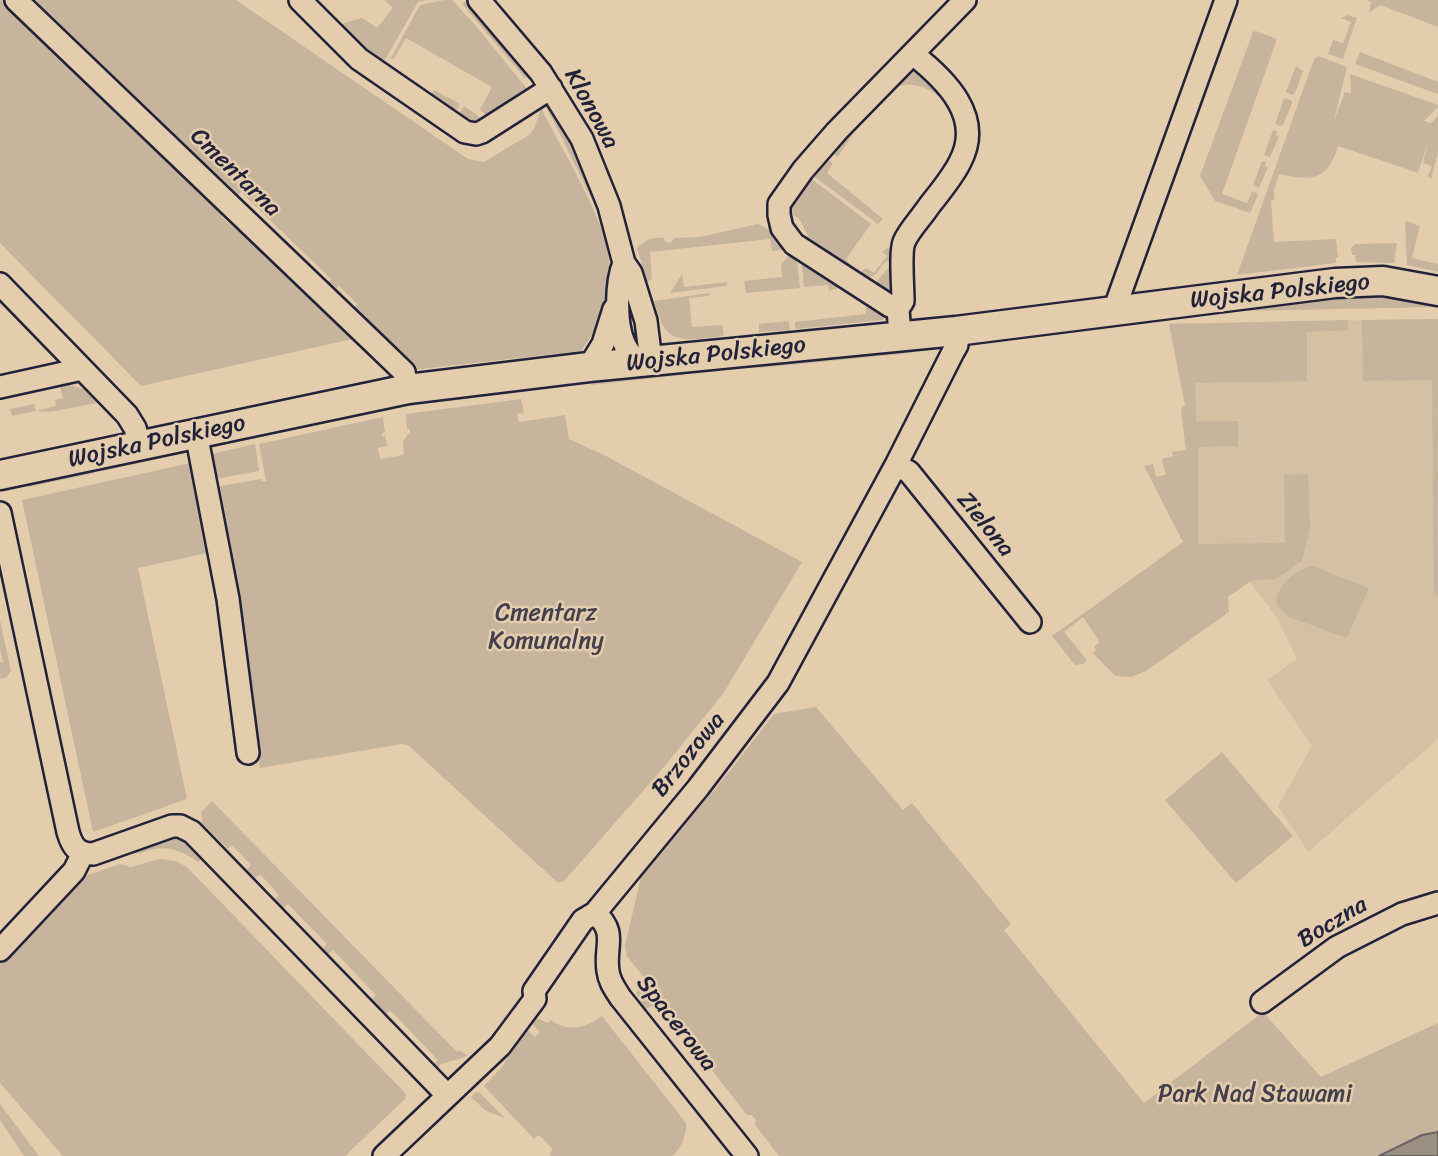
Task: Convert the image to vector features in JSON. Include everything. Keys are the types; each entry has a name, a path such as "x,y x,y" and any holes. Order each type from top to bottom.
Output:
{"main road":[{"name":"Wojska Polskiego","path":"0,475 408,389 644,362 899,322 956,331 1365,281 1399,283 1438,290"}],"street":[{"name":"Cmentarna","path":"16,0 404,372 408,389"},
{"path":"300,0 359,59 465,132 482,132 551,88"},
{"name":"Klonowa","path":"479,0 508,32 551,88 572,121 596,172 615,226 624,263 631,273 646,321 644,362"},
{"path":"899,322 890,306 794,244 785,235 779,204 803,170 965,0"},
{"path":"1119,310 1118,299 1226,0"},
{"path":"935,72 939,34 945,22"},
{"path":"899,322 903,301 904,243 960,163 967,148 966,115 953,93 935,72 913,54"},
{"name":"Klonowa","path":"624,263 619,274 618,293 621,332 624,344 644,362"},
{"path":"0,284 127,415 135,428 139,445"},
{"name":"Klonowa","path":"589,367 607,334 618,293"},
{"name":"Brzozowa","path":"384,1156 500,1046 535,999 534,991 583,920 595,913 698,788 778,683 896,465 957,345 956,331"},
{"path":"0,387 82,369"},
{"path":"196,433 228,599 248,753"},
{"name":"Zielona","path":"896,465 909,472 1030,622"},
{"path":"0,513 73,846 83,853 97,853 173,826 192,832 447,1095"},
{"path":"0,950 74,871 83,853"},
{"name":"Boczna","path":"1262,1002 1337,947 1402,914 1438,903"},
{"name":"Spacerowa","path":"595,913 609,929 608,971 620,997 747,1156"}],"shaded area":[{"path":"1438,319 1438,739 1308,852 1278,806 1312,746 1267,680 1297,659 1276,616 1249,581 1226,595 1144,466 1153,464 1156,477 1166,475 1162,459 1173,456 1172,452 1186,450 1181,409 1185,405 1169,324"},
{"path":"1438,1132 1438,1156 1379,1156 1422,1135"}],"green space":[{"path":"0,0 225,211 221,216 236,230 243,229 357,338 141,386 0,243"},
{"path":"27,0 236,0 468,159 484,162 529,135 534,129 541,108 591,204 606,243 610,272 607,297 588,342 581,351 412,370 351,312 357,304 339,286 331,293 324,286 331,279 241,192 234,199"},
{"path":"384,0 427,0 418,2 381,67 339,29 344,23 362,18 377,28 393,8"},
{"path":"452,0 528,90 487,117 480,109 492,87 406,38 393,60 391,58 420,5"},
{"path":"467,0 501,35 530,74 525,78 462,4"},
{"path":"1366,0 1438,0 1438,27 1380,5 1369,13 1371,2"},
{"path":"1348,15 1357,18 1343,59 1328,54 1333,40 1343,43 1351,22 1341,18"},
{"path":"1253,32 1277,39 1222,194 1247,203 1252,191 1257,193 1250,213 1215,201 1200,176"},
{"path":"1360,52 1438,82 1438,94 1355,64"},
{"path":"1318,56 1347,67 1334,120 1345,92 1351,94 1350,74 1438,105 1424,121 1431,123 1438,116 1438,153 1431,179 1428,176 1432,166 1423,163 1428,143 1418,173 1338,146 1329,167 1323,173 1309,178 1279,174 1274,200 1271,201 1274,242 1336,239 1336,263 1237,275 1314,59"},
{"path":"908,62 927,72 951,103 960,127 960,138 952,160 900,233 896,228 899,230 923,199 955,150 958,127 954,114 946,103 924,88 898,86 886,92 873,105 838,157 828,150"},
{"path":"1296,66 1303,71 1292,95 1286,92"},
{"path":"434,90 460,104 453,116 429,98"},
{"path":"1284,98 1292,103 1281,126 1275,124"},
{"path":"543,103 552,109 571,138 605,226 554,122"},
{"path":"464,106 485,123 478,126 456,117"},
{"path":"1273,130 1277,131 1276,135 1279,137 1270,157 1264,155"},
{"path":"823,156 833,163 827,173 883,219 878,224 808,172"},
{"path":"1262,161 1266,162 1265,166 1268,167 1259,188 1253,185"},
{"path":"805,174 871,224 846,259 852,266 809,238 798,217 785,213"},
{"path":"1407,221 1420,226 1412,258 1438,264 1438,272 1407,265"},
{"path":"758,224 785,246 783,250 772,251 770,239 650,252 652,279 647,282 637,248 646,241 664,238 665,242 671,243 674,238 700,237"},
{"path":"1397,243 1394,263 1356,262 1355,255 1352,255 1351,248 1355,244"},
{"path":"887,248 893,250 896,260 885,262 874,276 869,277 861,272 866,268 874,273 887,256 882,252"},
{"path":"790,255 797,260 800,288 746,293 744,281 782,277 781,264"},
{"path":"801,257 839,285 838,288 829,291 828,285 804,287"},
{"path":"891,265 899,265 899,299 867,282 877,281"},
{"path":"682,274 684,287 728,282 726,286 670,293"},
{"path":"709,293 709,296 689,298 692,327 722,325 724,335 685,339 666,330 654,301"},
{"path":"1358,296 1392,297 1438,307 1242,311"},
{"path":"867,304 884,316 883,320 795,329 795,322 865,314"},
{"path":"1438,319 1438,596 1434,594 1432,380 1363,381 1362,320"},
{"path":"1348,320 1348,330 1307,332 1307,381 1195,383 1196,421 1238,421 1238,446 1198,447 1198,544 1285,543 1284,475 1308,474 1310,528 1302,561 1276,579 1252,580 1228,597 1229,612 1146,671 1131,677 1115,676 1093,653 1096,650 1094,647 1100,642 1083,617 1064,632 1087,660 1083,664 1075,665 1052,636 1183,542 1144,466 1153,464 1156,477 1166,475 1162,459 1173,456 1172,452 1186,450 1181,409 1185,405 1169,324"},
{"path":"789,321 790,330 759,332 759,324"},
{"path":"910,350 912,353 759,368 758,365"},
{"path":"684,375 591,385 591,382"},
{"path":"69,385 84,389 97,403 12,416 10,409 34,404 36,411 56,406 55,400 63,398 60,387"},
{"path":"520,389 520,392 408,406 407,403"},
{"name":"Cmentarz Komunalny","path":"521,399 524,413 517,414 519,422 565,415 569,439 604,455 802,562 723,694 663,768 564,881 558,883 408,745 260,768 214,489 261,479 266,481 259,444 383,417 385,432 382,433 387,446 378,448 380,459 404,455 403,441 410,432 410,429 407,429 406,414"},
{"path":"354,413 357,415 207,449 210,444"},
{"path":"255,444 259,471 220,478 211,474 207,455"},
{"path":"193,448 195,451 103,471 102,468"},
{"path":"195,462 212,552 138,568 187,799 93,832 22,500"},
{"path":"95,469 95,473 28,487 29,484"},
{"path":"1312,566 1369,588 1347,638 1289,617 1277,605 1282,585 1299,571"},
{"path":"0,620 11,671 6,678 0,679 0,662 3,662"},
{"name":"Park Nad Stawami","path":"816,707 903,810 912,803 1011,924 1004,930 1144,1103 1263,1012 1321,1077 1438,1023 1438,1156 779,1156 755,1125 756,1120 752,1115 747,1115 664,1009 667,1007 663,1002 645,1009 636,993 646,980 627,956 625,946 641,877 654,858 717,787 774,714"},
{"path":"1222,752 1293,836 1236,883 1165,800"},
{"path":"212,801 457,1052 459,1050 468,1056 441,1064 434,1071 430,1068 438,1060 390,1010 382,1018 368,1003 376,995 333,950 324,957 319,952 327,944 288,904 280,911 271,903 279,895 260,874 251,882 243,874 251,865 232,845 228,849 202,823 201,812"},
{"path":"168,835 181,836 206,854 198,862 172,849 160,848 131,853 129,849"},
{"path":"159,859 176,861 187,867 406,1094 405,1099 345,1156 63,1156 0,1083 0,964 73,883 82,877 120,864 131,867"},
{"path":"602,1016 686,1123 683,1141 672,1156 551,1156 549,1154 553,1149 539,1135 534,1139 484,1086 502,1067 526,1028 535,1037 540,1032 531,1023 533,1020 539,1019 548,1023 551,1020 571,1028 589,1024"},
{"path":"476,1092 505,1118 486,1111 471,1097"},
{"path":"0,1104 39,1156 24,1156 0,1120"}]}
